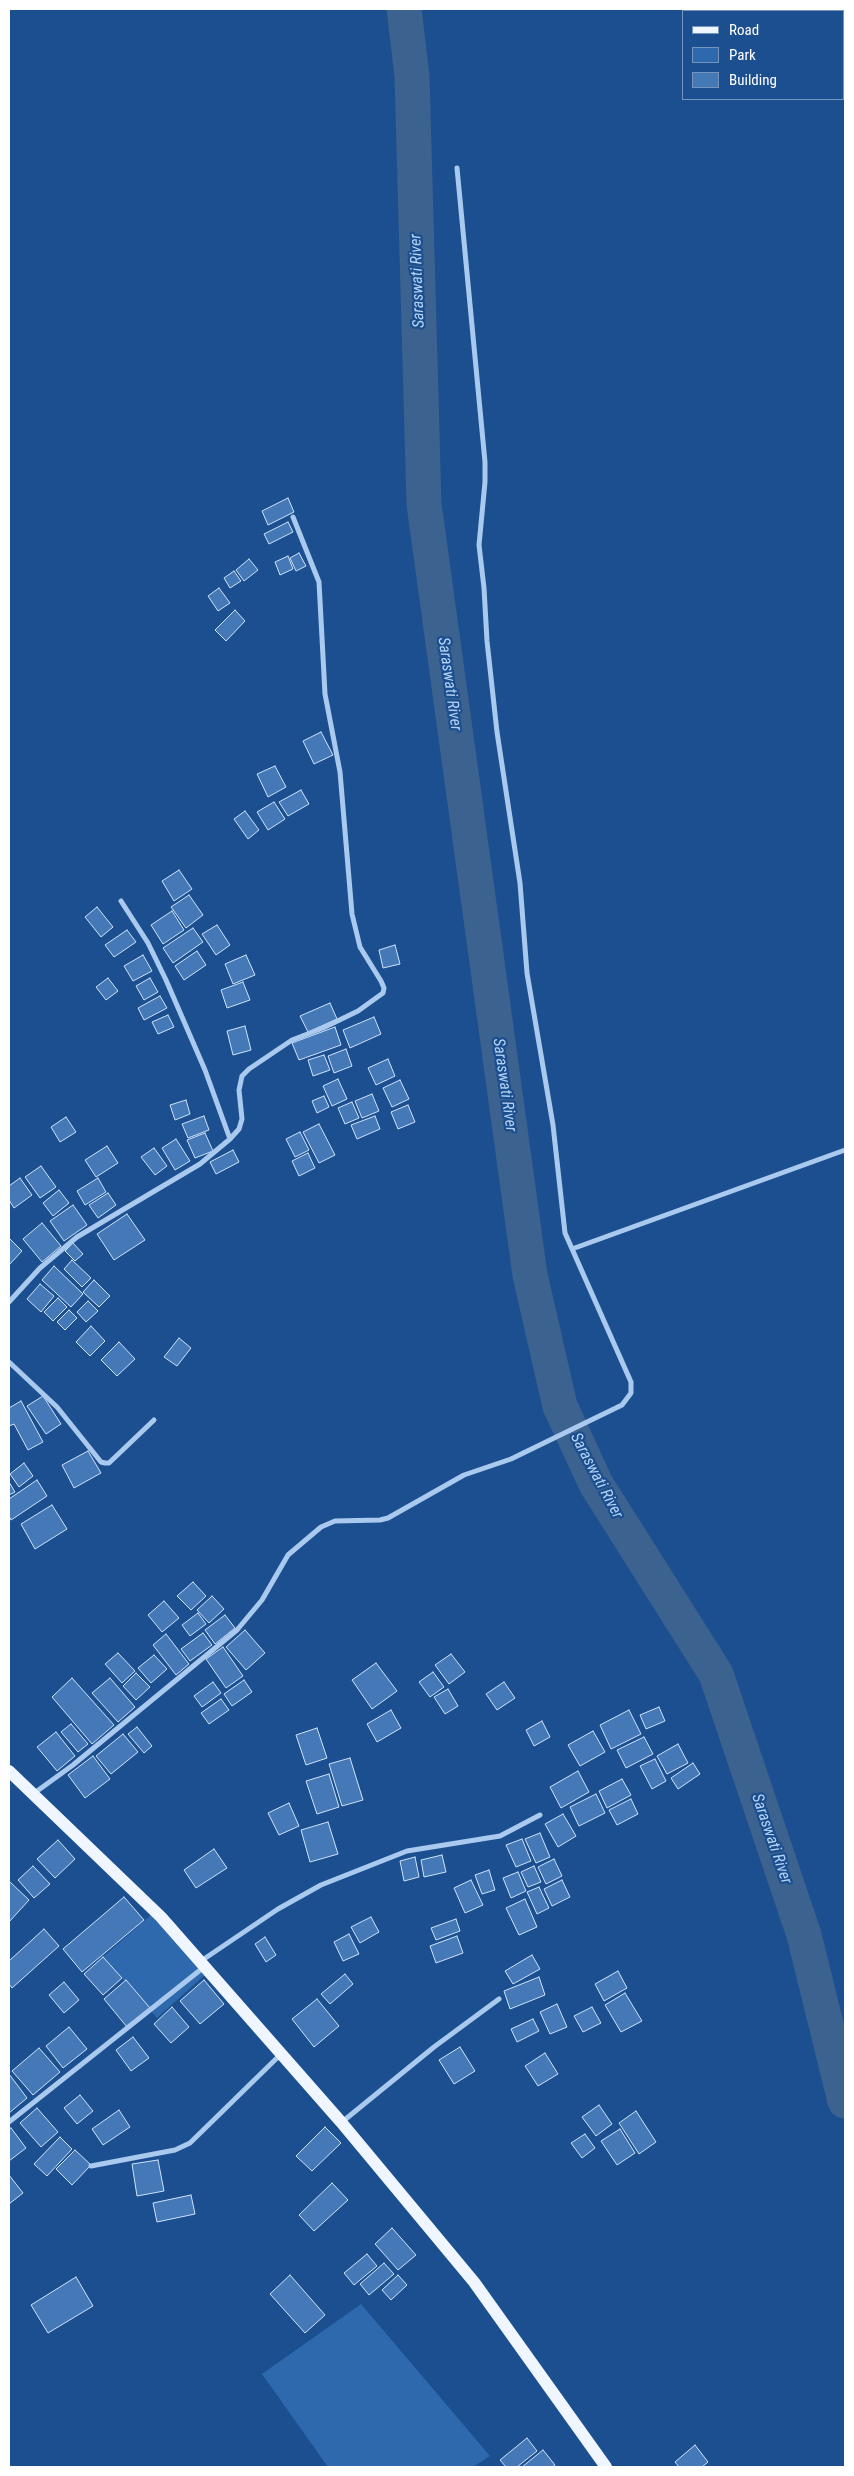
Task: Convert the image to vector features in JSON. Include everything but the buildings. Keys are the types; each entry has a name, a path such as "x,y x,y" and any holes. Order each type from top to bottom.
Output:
{"main road":[{"path":"9,1771 154,1910 341,2122 474,2282 606,2467"}],"street":[{"path":"32,1794 73,1765 237,1630 262,1600 288,1555 321,1527 335,1521 380,1520 388,1518 464,1475 511,1459 622,1405 631,1393 631,1382 565,1233 553,1125 527,973 520,883 497,732 487,640 479,545 485,462 457,168"},
{"path":"9,1302 40,1268 77,1237 200,1164 230,1139 239,1129 242,1119 239,1090 242,1076 249,1069 292,1040 358,1011 379,998 384,988 360,946 352,914 340,772 325,694 319,582 293,517"},
{"path":"121,901 148,943 166,980 205,1070 230,1139"},
{"path":"572,1249 845,1150"},
{"path":"9,1362 57,1407 101,1462 109,1463 154,1420"},
{"path":"9,2122 203,1964 278,1909 321,1885 408,1851 500,1836 540,1815"},
{"path":"341,2122 434,2047 499,1999"},
{"path":"91,2166 167,2152 190,2143 282,2054"}],"green space":[{"path":"152,1914 207,1973 157,2018 103,1957"},
{"path":"361,2304 490,2456 473,2467 328,2467 262,2374"}],"waterway":[{"name":"Saraswati River","path":"404,9 412,76 424,504 530,1275 560,1406 596,1484 716,1674 804,1935 845,2101"}]}
